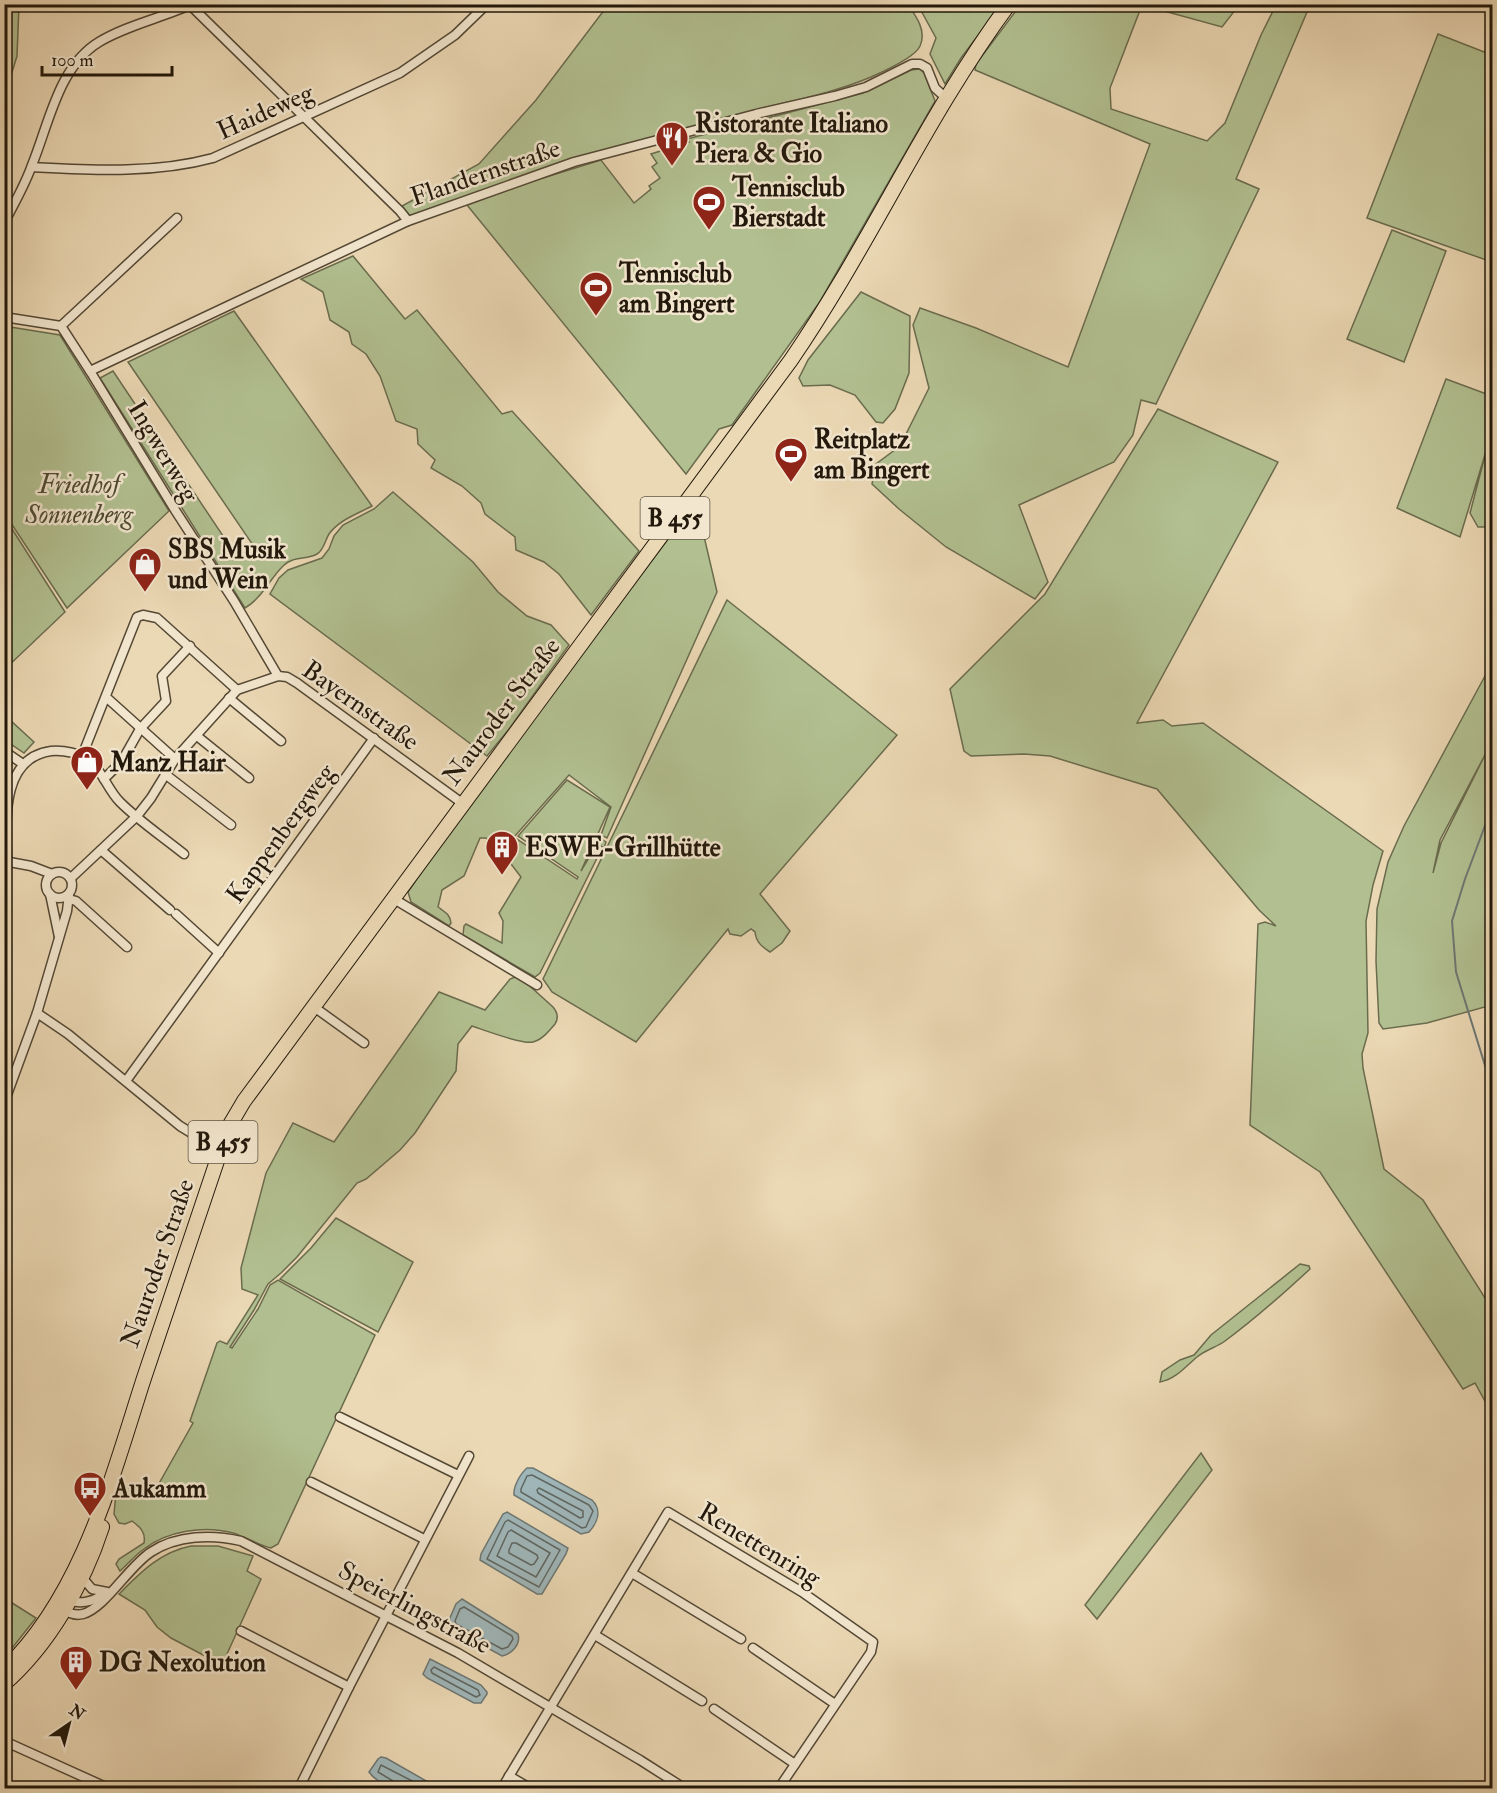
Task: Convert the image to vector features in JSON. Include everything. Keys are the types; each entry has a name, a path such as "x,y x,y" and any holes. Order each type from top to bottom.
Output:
{"main road":[{"name":"Nauroder Straße","path":"4,1670 64,1603 109,1484 222,1146 243,1101 797,351 846,274 971,57 1010,4"},
{"name":"Nauroder Straße","path":"4,1684 36,1652 81,1576 103,1525 109,1484"}],"street":[{"name":"Haideweg","path":"32,167 150,169 183,166 213,158 400,73 455,35 487,4"},
{"path":"4,223 32,167 61,89 71,69 85,52 99,42 191,5 408,221"},
{"name":"Flandernstraße","path":"90,371 408,221 574,162 866,87 912,64 920,63 927,68 935,88 946,99"},
{"path":"61,326 177,218"},
{"path":"4,317 61,326 90,371"},
{"name":"Ingwerweg","path":"90,371 175,510 228,591 278,676"},
{"path":"82,756 137,617 143,615 157,618 237,690"},
{"path":"104,779 122,761 140,729 166,701 162,676 190,646"},
{"name":"Bayernstraße","path":"70,878 137,816 175,759 237,690 278,676 297,682 462,803"},
{"path":"106,698 175,759"},
{"path":"229,698 281,741"},
{"path":"196,736 249,778"},
{"name":"Kappenbergweg","path":"126,1081 374,738"},
{"path":"4,751 23,764"},
{"path":"4,1103 37,1013 73,887 70,878 60,872 52,874 32,866 6,862 8,790 23,764 46,752 64,751 82,756 90,761 115,796 184,854"},
{"path":"165,774 231,825"},
{"path":"101,850 219,953"},
{"path":"52,874 46,884 59,937"},
{"path":"50,894 62,898 69,897 76,901 127,946"},
{"path":"394,899 537,985"},
{"path":"314,1007 364,1043"},
{"path":"37,1013 68,1034 180,1126 198,1137 222,1146"},
{"path":"340,1416 458,1475"},
{"path":"298,1788 424,1539 469,1456"},
{"path":"311,1482 424,1539"},
{"name":"Renettenring","path":"502,1788 668,1512 802,1592 870,1639 873,1645 871,1652 779,1788"},
{"name":"Speierlingstraße","path":"64,1603 75,1615 87,1613 144,1557 164,1545 196,1538 241,1541 458,1653 684,1788"},
{"path":"632,1573 741,1639"},
{"path":"81,1576 92,1589 107,1592"},
{"name":"Speierlingstraße","path":"64,1603 89,1602 118,1583"},
{"path":"241,1631 348,1687"},
{"path":"595,1635 702,1701"},
{"path":"753,1648 835,1704"},
{"path":"714,1709 795,1764"},
{"path":"4,1738 108,1788"},
{"path":"509,1776 530,1788"}],"green space":[{"path":"5,4 19,5 17,56 5,95"},
{"path":"1021,4 1239,5 1222,27 1142,5 1110,88 1111,109 1207,141 1225,123 1261,35 1276,5 1310,5 1236,179 1259,189 1156,404 1141,400 1133,435 1114,462 1019,505 1048,582 1035,599 946,547 872,484 876,464 900,446 929,388 913,325 920,308 976,328 1068,367 1150,144 975,70 976,64"},
{"path":"608,5 908,5 920,24 922,40 917,51 905,60 853,84 727,118 410,216 402,206 479,164 536,100"},
{"path":"918,5 1001,5 961,58 945,84 930,54 936,38"},
{"path":"1438,34 1492,55 1492,262 1367,218"},
{"path":"920,69 924,73 935,101 819,303 732,425 719,429 686,474 467,205 601,160 634,203 651,189 649,186 660,178 652,167 657,163 651,154 689,142 687,139 863,93 911,70"},
{"path":"1392,230 1446,251 1404,362 1347,339"},
{"path":"353,256 405,319 417,310 502,414 512,411 639,551 591,615 559,574 544,562 516,550 515,537 485,514 481,503 462,486 431,468 435,460 418,444 417,429 396,421 380,376 366,354 352,344 349,332 330,320 323,292 301,279"},
{"path":"861,292 910,316 909,373 895,409 883,423 876,422 855,395 830,385 803,386 799,378 808,360"},
{"path":"234,311 372,506 338,525 329,534 317,554 287,563 261,594 245,608 100,378 113,371 239,560 255,548 128,362"},
{"name":"Friedhof Sonnenberg","path":"4,326 60,335 169,511 67,608 5,514"},
{"path":"1446,379 1492,396 1492,527 1478,527 1470,513 1487,448 1460,537 1397,508"},
{"path":"1158,409 1278,462 1137,723 1163,720 1172,726 1203,723 1383,851 1366,921 1368,1033 1362,1054 1363,1068 1384,1169 1423,1200 1492,1309 1492,1414 1475,1383 1463,1389 1320,1172 1250,1125 1258,924 1265,922 1276,926 1259,910 1157,789 1050,756 1024,754 971,756 964,751 950,689 1045,594"},
{"path":"393,492 473,562 498,592 527,616 551,625 569,645 487,756 270,594 279,578 288,570 322,558 343,525 374,509"},
{"path":"696,502 717,592 607,838 601,835 611,807 569,775 514,837 577,879 578,877 518,836 567,780 610,807 597,836 606,842 604,848 594,842 581,871 594,849 600,852 540,973 535,977 463,935 466,924 502,943 503,921 499,913 521,877 505,856 486,838 480,838 464,876 442,890 438,907 450,917 449,926 411,902 408,892 461,814"},
{"path":"5,518 65,612 4,669"},
{"path":"727,600 897,735 760,894 790,931 782,943 770,952 760,944 755,932 751,929 741,936 730,934 728,929 636,1042 552,992 543,979"},
{"path":"1492,663 1492,811 1486,849 1492,867 1492,1005 1427,1023 1383,1029 1379,1023 1376,961 1377,909 1388,862 1404,826","holes":["1487,751 1441,843 1433,873 1440,840"]},
{"path":"4,708 7,708 9,719 34,742 24,753 5,740"},
{"path":"515,977 523,980 553,1007 557,1016 555,1024 545,1035 533,1042 503,1037 472,1026 458,1044 456,1071 415,1133 400,1150 366,1179 357,1183 297,1257 268,1284 230,1347 232,1348 258,1309 270,1285 278,1280 375,1335 278,1544 271,1548 222,1531 186,1531 153,1543 120,1571 116,1564 119,1559 144,1543 144,1536 135,1523 132,1521 125,1524 119,1523 114,1514 117,1482 153,1494 193,1423 190,1421 217,1343 220,1341 227,1344 258,1295 242,1289 241,1268 266,1173 293,1123 334,1142 439,992 485,1010 510,979"},
{"path":"336,1218 413,1262 378,1332 280,1279 311,1248"},
{"path":"1300,1264 1309,1266 1310,1269 1258,1315 1225,1341 1200,1355 1176,1375 1160,1382 1162,1372 1180,1360 1194,1355 1211,1335"},
{"path":"1201,1453 1212,1470 1097,1619 1085,1605"},
{"path":"191,1546 218,1546 253,1556 247,1571 261,1579 222,1665 171,1638 157,1627 145,1610 119,1594 160,1558"},
{"path":"9,1601 36,1618 5,1657 5,1604"}],"water":[{"path":"527,1468 533,1468 592,1500 597,1508 598,1516 589,1532 581,1534 514,1495 518,1481"},
{"path":"507,1512 568,1548 542,1594 537,1594 480,1560 503,1514"},
{"path":"462,1599 518,1634 517,1645 512,1651 502,1656 451,1628 449,1620 456,1604"},
{"path":"430,1659 481,1685 487,1694 481,1703 474,1703 427,1678 423,1674"},
{"path":"381,1757 428,1782 432,1788 416,1790 382,1783 369,1772"}],"waterway":[{"path":"1492,807 1452,921 1456,972 1492,1088"}],"place":[{"name":"Ristorante Italiano Piera & Gio","path":"672,167"},
{"name":"Tennisclub Bierstadt","path":"709,231"},
{"name":"Tennisclub am Bingert","path":"596,317"},
{"name":"Reitplatz am Bingert","path":"791,483"},
{"name":"SBS Musik und Wein","path":"145,593"},
{"name":"Manz Hair","path":"87,791"},
{"name":"ESWE-Grillhütte","path":"502,876"},
{"name":"Aukamm","path":"90,1517"},
{"name":"DG Nexolution","path":"76,1691"}]}
